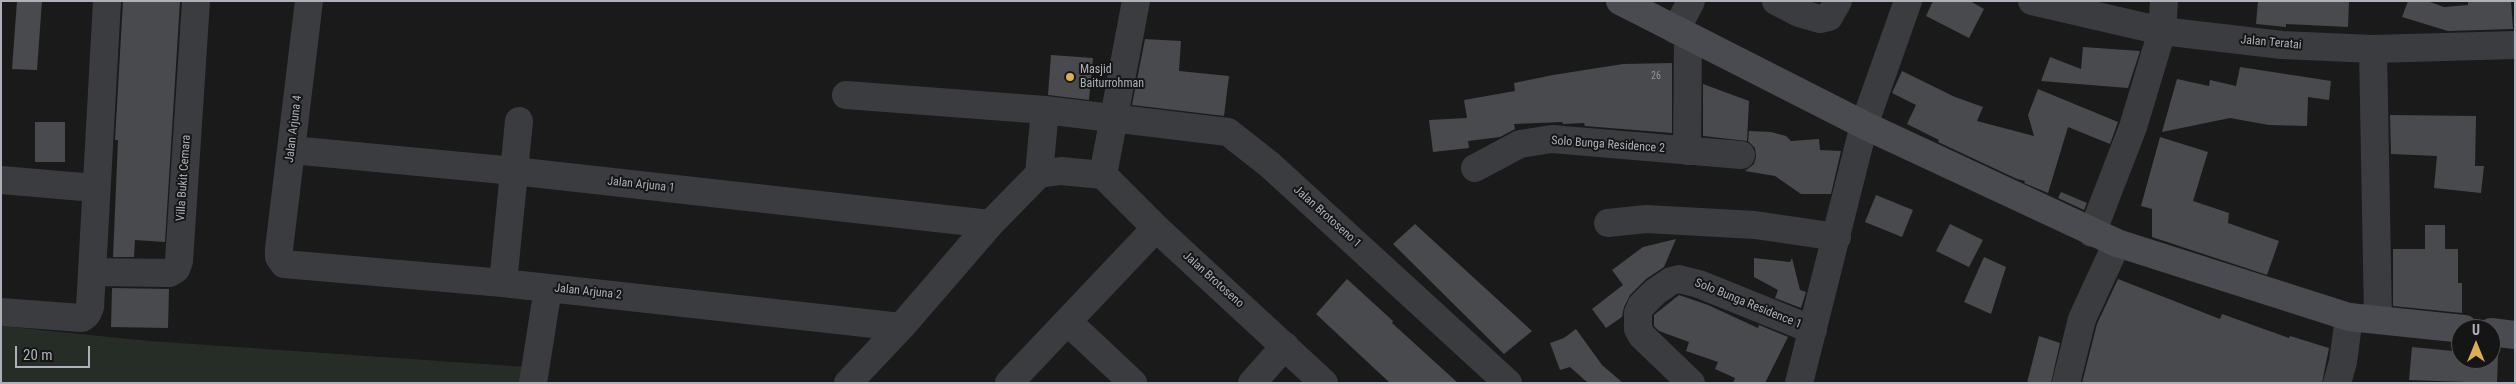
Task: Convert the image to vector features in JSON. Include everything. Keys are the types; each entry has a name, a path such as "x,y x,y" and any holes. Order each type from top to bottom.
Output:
{"street":[{"path":"1,312 82,318 87,314 90,307 108,1"},
{"name":"Villa Bukit Cemara","path":"92,272 168,273 176,269 178,265 196,1"},
{"name":"Jalan Arjuna 4","path":"279,257 309,1"},
{"path":"848,383 901,327 990,224 1039,174 1060,171 1103,175 1136,1"},
{"path":"1620,1 1682,34 1864,124 2092,233 2117,243 2349,317 2451,327"},
{"path":"1687,151 1682,34 1692,1"},
{"path":"1776,1 1799,13 1820,19 1829,17 1838,1"},
{"path":"1799,383 1864,124 1908,1"},
{"name":"Jalan Teratai","path":"2032,1 2162,31 2282,45 2373,49 2515,45"},
{"path":"2092,233 2133,127 2162,31 2164,1"},
{"path":"2373,49 2378,319"},
{"name":"Jalan Brotoseno 1","path":"846,95 1045,110 1221,130 1234,136 1270,165 1508,383"},
{"path":"1039,174 1045,110"},
{"path":"503,283 519,121"},
{"name":"Solo Bunga Residence 2","path":"1475,168 1520,144 1552,140 1741,155"},
{"name":"Jalan Arjuna 1","path":"292,150 514,171 990,224"},
{"name":"Jalan Brotoseno","path":"1103,175 1156,228 1324,383"},
{"path":"1,180 83,187"},
{"path":"1608,223 1646,219 1756,225 1837,237"},
{"path":"1009,383 1156,228"},
{"path":"2066,383 2082,319 2117,243"},
{"name":"Jalan Arjuna 2","path":"279,257 284,264 293,266 503,283 901,327"},
{"name":"Solo Bunga Residence 1","path":"1691,383 1642,336 1638,329 1638,313 1641,306 1655,292 1671,281 1679,279 1699,284 1813,330"},
{"path":"533,383 548,288"},
{"path":"2338,383 2349,317"},
{"path":"1068,322 1133,383"},
{"path":"2501,333 2515,335"},
{"path":"1252,383 1285,346"}],"shaded area":[{"path":"1,326 149,341 527,367 523,383 1,383"}],"building":[{"path":"17,1 42,1 37,70 12,69"},
{"path":"123,1 180,1 165,242 135,240 134,257 113,257 118,140 115,140"},
{"path":"1933,1 1970,1 1984,9 1969,38 1926,16"},
{"path":"2258,1 2349,1 2348,27 2286,24 2286,27 2256,24"},
{"path":"2408,1 2427,1 2444,7 2468,5 2468,1 2511,1 2513,29 2448,31 2402,17"},
{"path":"1145,39 1181,41 1179,71 1229,76 1224,116 1132,105"},
{"path":"2083,47 2140,51 2128,88 2041,81 2050,57 2081,69"},
{"name":"Masjid Baiturrohman","path":"1051,55 1093,58 1089,100 1048,95"},
{"path":"1672,63 1672,133 1585,126 1584,123 1514,124 1515,129 1500,137 1468,141 1469,148 1433,152 1429,120 1467,118 1464,100 1515,91 1514,83 1553,75 1623,64"},
{"path":"2240,67 2331,81 2329,100 2308,97 2307,126 2269,125 2230,118 2162,132 2177,79 2209,86 2210,80 2236,86"},
{"path":"1902,71 1955,97 1983,107 1977,121 2034,136 2028,115 2038,89 2118,122 2110,144 2068,127 2048,193 1938,142 1939,140 1907,124 1916,105 1892,93"},
{"path":"1703,84 1749,101 1747,141 1703,136"},
{"path":"2390,115 2476,116 2475,166 2484,166 2481,193 2434,188 2437,156 2391,154"},
{"path":"35,122 65,122 65,162 35,162"},
{"path":"1749,131 1771,132 1786,136 1791,141 1819,139 1820,150 1841,151 1831,194 1801,194 1775,176 1745,171 1754,164 1756,157 1755,148 1748,141"},
{"path":"2160,137 2208,152 2193,201 2229,213 2228,223 2279,241 2267,275 2152,237 2152,209 2141,206"},
{"path":"2061,192 2087,203 2084,210 2058,198"},
{"path":"1876,195 1913,210 1902,237 1865,222"},
{"path":"1415,224 1532,331 1504,354 1393,244"},
{"path":"1950,224 1983,240 1969,267 1936,251"},
{"path":"2425,225 2445,225 2445,249 2458,249 2458,283 2462,283 2462,313 2393,306 2393,249 2425,249"},
{"path":"1676,239 1664,267 1646,279 1630,295 1624,307 1622,317 1606,328 1592,309 1623,285 1612,270 1643,247"},
{"path":"1984,257 2006,267 1991,314 1964,302"},
{"path":"1754,258 1790,262 1792,258 1800,290 1806,292 1801,308 1775,298 1778,290 1754,277"},
{"path":"1347,279 1458,383 1390,383 1316,314"},
{"path":"2118,279 2220,319 2222,314 2289,338 2290,336 2329,348 2322,383 2082,383 2097,324"},
{"path":"112,288 169,289 168,328 111,327"},
{"path":"1679,295 1708,305 1758,328 1759,325 1788,337 1765,383 1733,383 1735,378 1715,369 1718,362 1686,351 1689,342 1659,331 1654,326 1654,315"},
{"path":"1576,329 1602,365 1623,383 1588,383 1570,367 1560,370 1550,343 1564,338"},
{"path":"2039,336 2060,343 2051,383 2027,383"},
{"path":"2412,347 2451,351 2451,369 2498,369 2497,383 2409,380"}],"place":[{"name":"Masjid Baiturrohman","path":"1070,77"}]}
